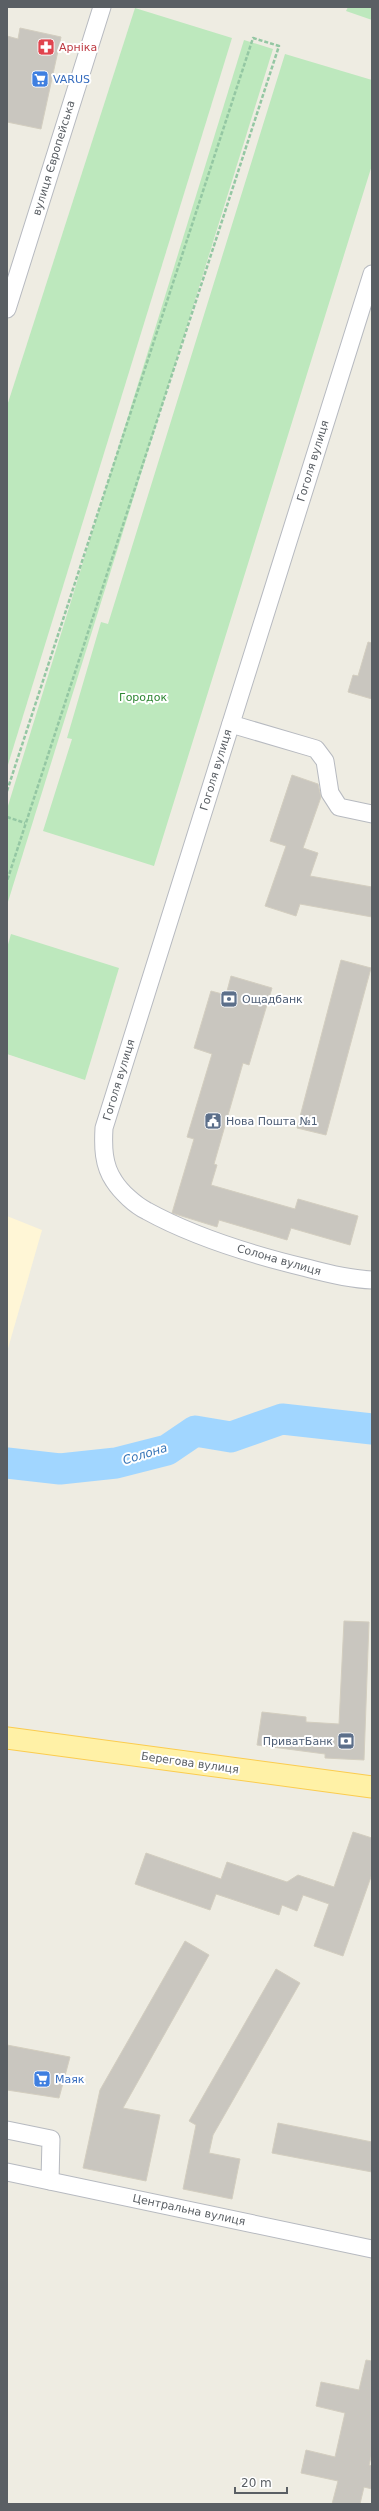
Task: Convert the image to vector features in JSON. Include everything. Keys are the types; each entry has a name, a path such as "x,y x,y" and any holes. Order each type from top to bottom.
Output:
{"main road":[{"name":"Берегова вулиця","path":"7,1738 372,1787"}],"street":[{"name":"вулиця Європейська","path":"7,309 102,7"},
{"name":"Гоголя вулиця","path":"188,1231 146,1211 129,1199 113,1180 105,1159 104,1133 372,274"},
{"path":"231,724 316,749 326,762 330,793 339,807 372,814"},
{"name":"Солона вулиця","path":"188,1231 268,1259 352,1280 372,1280"},
{"path":"7,2130 51,2139 50,2181"},
{"name":"Центральна вулиця","path":"7,2172 372,2249"}],"path":[{"path":"7,791 253,38 279,46 7,881"},
{"path":"7,816 25,823"}],"shaded area":[{"path":"7,1216 42,1230 7,1352"}],"green space":[{"path":"348,7 372,7 372,20 346,11"},
{"path":"135,8 232,38 7,768 7,406"},
{"path":"244,40 273,49 7,905 7,809"},
{"name":"Городок","path":"285,54 372,80 372,165 154,866 43,831 72,739 67,738 101,622 108,624"},
{"path":"11,934 119,968 85,1080 7,1054 7,948"}],"building":[{"path":"20,28 61,37 41,129 7,122 7,36 18,39"},
{"path":"368,642 372,643 372,699 348,692 353,675 358,676"},
{"path":"292,775 318,784 321,797 303,848 318,853 310,876 372,887 372,917 300,904 296,916 265,906 286,846 270,841"},
{"path":"341,960 371,968 326,1135 297,1128"},
{"path":"231,976 272,988 249,1065 243,1063 214,1164 217,1165 211,1185 295,1209 298,1199 358,1216 350,1245 291,1228 287,1240 219,1220 217,1227 172,1213 194,1139 187,1137 212,1054 194,1048 211,991 226,995"},
{"path":"344,1621 369,1622 364,1760 325,1758 325,1754 257,1745 262,1712 306,1717 306,1722 339,1724"},
{"path":"353,1832 372,1838 372,1874 343,1956 314,1946 329,1904 303,1895 297,1911 282,1905 279,1915 216,1894 210,1910 135,1884 146,1853 221,1879 227,1862 287,1882 298,1875 334,1887"},
{"path":"185,1941 209,1955 123,2108 160,2115 146,2181 83,2168 100,2090"},
{"path":"276,1969 300,1983 213,2135 209,2153 240,2159 232,2199 183,2189 196,2125 189,2121"},
{"path":"7,2045 70,2057 59,2098 7,2090"},
{"path":"278,2123 372,2142 372,2172 272,2153"},
{"path":"366,2360 372,2361 372,2453 369,2465 372,2466 372,2489 364,2487 360,2504 332,2504 338,2481 301,2473 306,2450 335,2457 345,2413 316,2406 321,2382 359,2390"}],"waterway":[{"name":"Солона","path":"7,1463 60,1469 116,1463 167,1450 195,1431 231,1437 282,1419 372,1429"}],"place":[{"name":"Арніка","path":"46,47"},
{"name":"VARUS","path":"40,79"},
{"name":"Ощадбанк","path":"229,999"},
{"name":"Нова Пошта №1","path":"213,1121"},
{"name":"ПриватБанк","path":"346,1741"},
{"name":"Маяк","path":"42,2079"}]}
